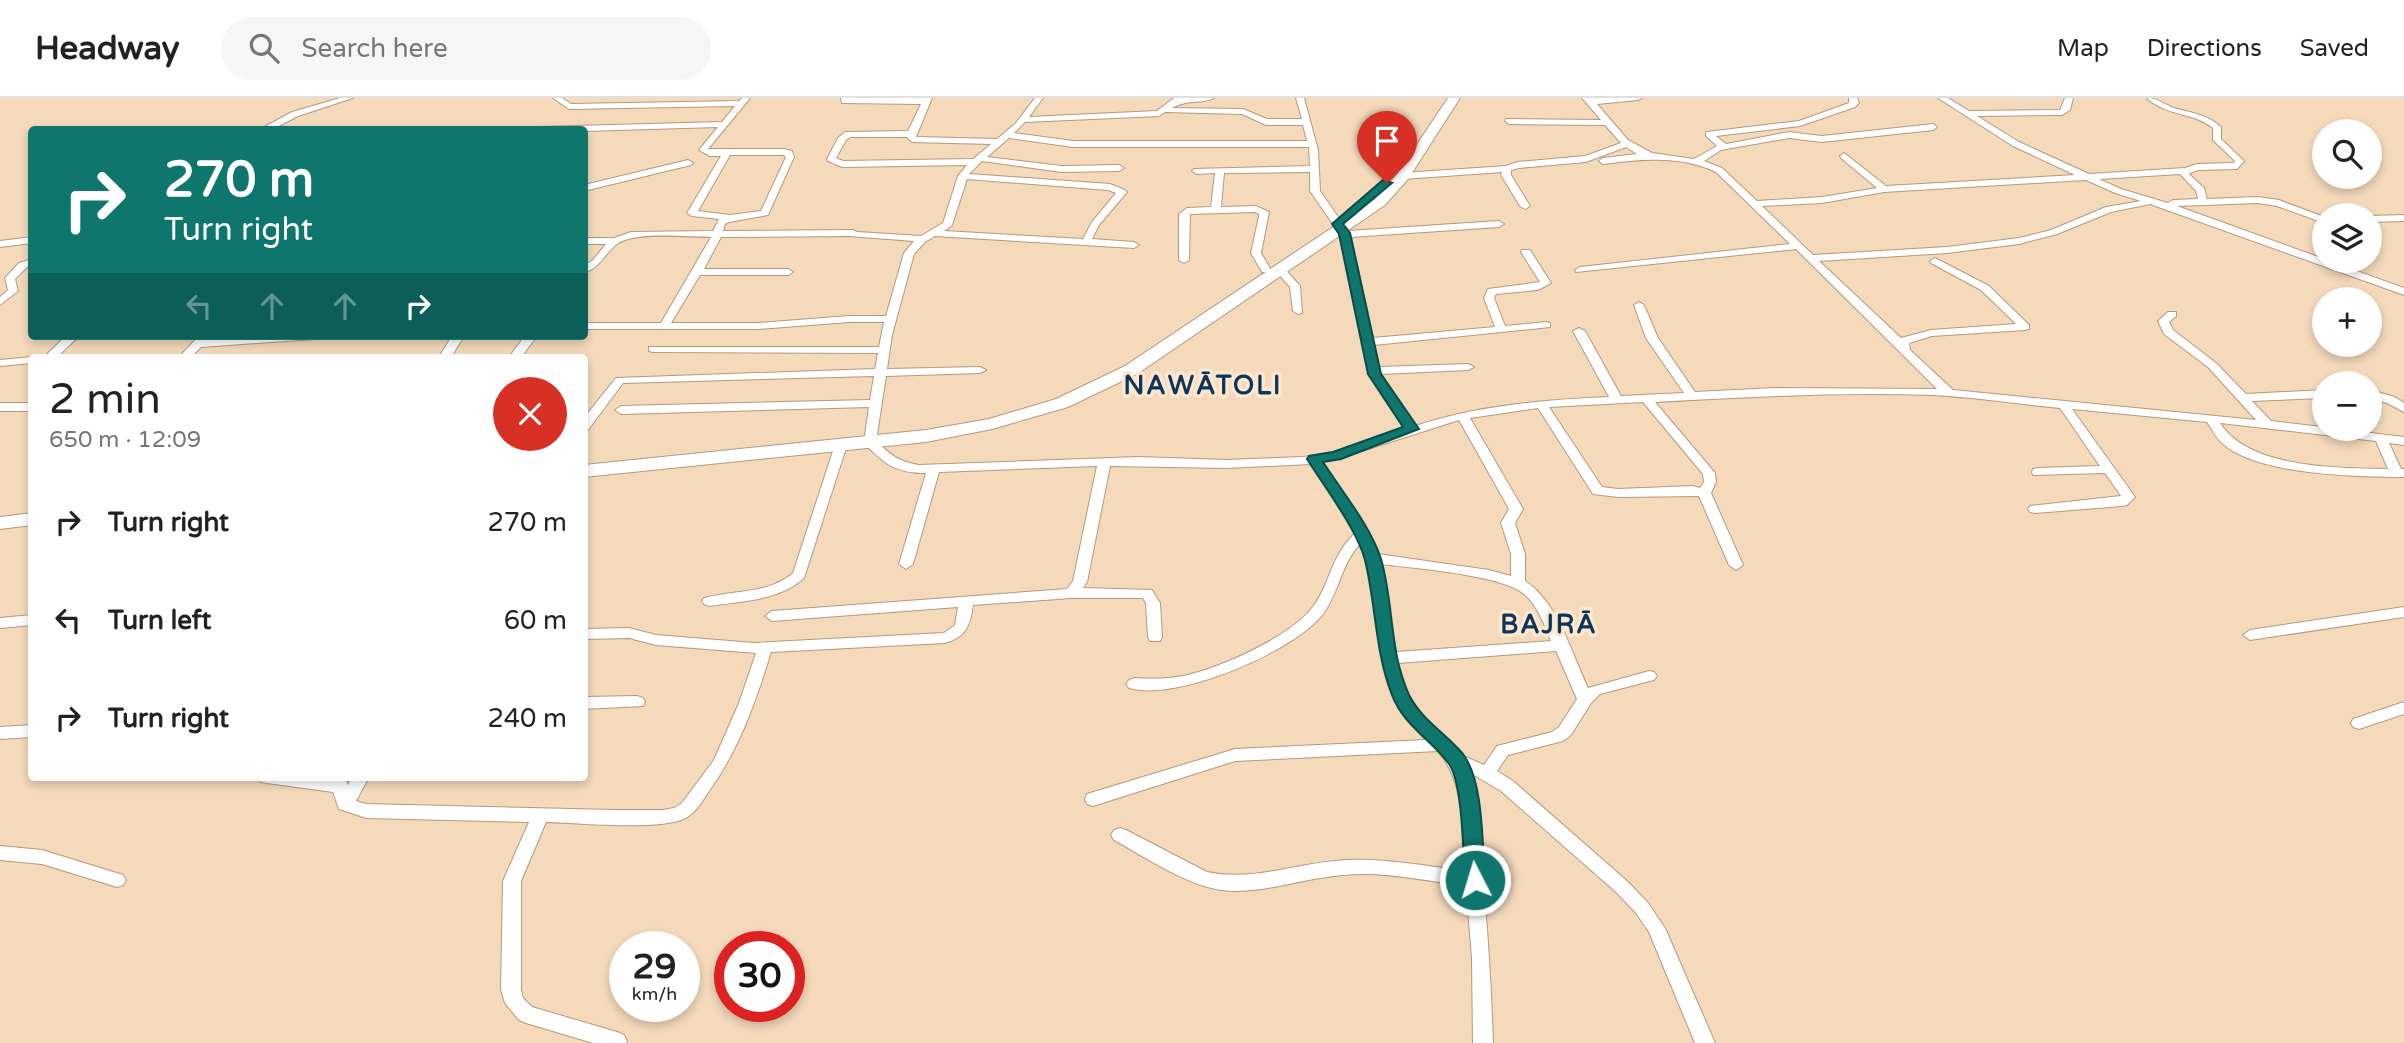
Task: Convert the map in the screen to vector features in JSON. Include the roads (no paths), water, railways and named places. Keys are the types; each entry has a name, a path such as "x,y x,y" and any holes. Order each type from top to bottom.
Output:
{"street":[{"path":"271,126 295,114 349,98"},
{"path":"556,98 569,107 744,101"},
{"path":"845,98 845,101 849,102 927,100 911,134 916,141 1003,138 1073,144 1312,144"},
{"path":"934,469 898,464 886,458 870,439 883,349 909,253 924,239 947,225 963,176 976,160 1024,120 1039,98"},
{"path":"1166,110 1180,98 1210,98"},
{"path":"1300,98 1312,144 1315,191 1341,229 1374,372 1412,429"},
{"path":"1341,229 1387,183 1438,114 1454,98"},
{"path":"1589,100 1638,98"},
{"path":"1724,146 1709,134 1800,124 1853,105 1853,98"},
{"path":"1942,98 2016,144 2084,177 2133,197 2160,203 2404,292"},
{"path":"1967,114 2062,112 2066,110 2069,98"},
{"path":"1755,204 1822,200 1884,189 2237,166 2240,162 2217,141 2217,127 2212,122 2195,115 2164,109 2151,98"},
{"path":"1589,100 1627,144 1639,152 1697,161 1719,170 1950,394"},
{"path":"727,153 692,214 729,218 765,213 790,155 703,150 744,101"},
{"path":"1024,120 1153,114 1166,110 1243,112 1266,121 1306,122"},
{"path":"588,464 870,439 992,425 1062,403 1131,370 1273,270 1380,202 1403,176 1438,114"},
{"path":"1509,121 1610,123"},
{"path":"588,128 724,124"},
{"path":"1697,161 1710,150 1724,146 1790,135 1822,139 1933,127"},
{"path":"911,134 848,134 842,138 831,159 842,164 976,160 1062,169 1119,168"},
{"path":"1403,176 1507,169 1517,165 1586,159 1627,144"},
{"path":"1603,161 1650,155"},
{"path":"1844,156 1884,189"},
{"path":"588,187 688,163"},
{"path":"1198,171 1314,169"},
{"path":"1507,169 1506,174 1525,206"},
{"path":"1216,209 1220,171"},
{"path":"2186,171 2184,175 2201,190 2203,202"},
{"path":"963,176 1110,187 1122,192 1095,224 1086,242"},
{"path":"1812,258 1934,251 2019,241 2054,232 2109,209 2160,203 2258,200 2278,203 2312,215"},
{"path":"1184,260 1184,214 1194,209 1256,209 1264,212 1256,253 1295,286 1298,311"},
{"path":"664,326 717,234 721,222 729,218"},
{"path":"2382,219 2404,218"},
{"path":"1341,229 1499,224"},
{"path":"936,233 1134,245"},
{"path":"588,241 614,241 631,235 717,234 853,234 924,239"},
{"path":"0,244 28,240"},
{"path":"588,268 614,241"},
{"path":"1580,270 1800,246"},
{"path":"1501,329 1489,298 1492,291 1538,287 1546,283 1526,252"},
{"path":"1902,346 1904,341 1931,333 2025,327 1985,288 1935,261"},
{"path":"0,302 13,291 10,278 28,263"},
{"path":"696,272 788,272"},
{"path":"1639,305 1652,338 1692,396"},
{"path":"2172,314 2163,321 2168,332 2212,365 2268,425"},
{"path":"588,326 767,326 849,319 891,319"},
{"path":"1368,342 1546,325"},
{"path":"1579,331 1617,400"},
{"path":"53,354 69,340"},
{"path":"188,354 201,340"},
{"path":"516,354 528,340"},
{"path":"653,349 883,349"},
{"path":"2,362 28,360"},
{"path":"1374,372 1468,367"},
{"path":"588,422 620,380 980,370"},
{"path":"888,471 1104,462 1226,464 1314,459 1336,456 1412,429 1462,416 1541,404 1857,391 1950,394 2312,431"},
{"path":"2244,398 2312,395"},
{"path":"2382,397 2404,408"},
{"path":"1646,398 1709,473 1710,482 1704,493"},
{"path":"621,410 875,403"},
{"path":"1541,404 1598,491 1618,493 1693,490 1704,493"},
{"path":"2035,509 2127,500 2126,493 2063,404"},
{"path":"0,407 28,407"},
{"path":"1462,416 1516,509 1508,523 1518,554 1518,583"},
{"path":"2211,419 2226,440 2256,455 2339,472 2401,475"},
{"path":"588,471 841,445 870,439"},
{"path":"2382,440 2401,475"},
{"path":"2382,440 2404,442"},
{"path":"709,601 793,583 799,575 841,445"},
{"path":"1314,459 1362,534 1373,558 1394,680 1408,709 1457,760 1487,773 1507,786 1622,887 1642,908 1656,928 1705,1043"},
{"path":"1071,593 1080,582 1104,462"},
{"path":"906,564 934,469"},
{"path":"2038,472 2109,469"},
{"path":"1704,493 1736,565"},
{"path":"0,523 28,520"},
{"path":"0,530 28,527"},
{"path":"1134,684 1167,684 1204,675 1299,629 1320,607 1347,547 1362,534"},
{"path":"1373,558 1489,575 1518,583 1538,600 1585,699"},
{"path":"772,616 1071,593 1147,593 1153,603 1155,637"},
{"path":"588,634 629,633 656,640 765,648 945,638 956,635 962,629 966,603"},
{"path":"2250,635 2404,612"},
{"path":"0,622 28,620"},
{"path":"1389,658 1561,645"},
{"path":"345,804 366,811 663,817 688,808 730,746 765,648"},
{"path":"1487,773 1503,750 1557,737 1565,731 1585,699 1595,690 1605,685 1649,676"},
{"path":"588,704 637,702"},
{"path":"2359,723 2404,708"},
{"path":"0,733 28,731"},
{"path":"1093,799 1235,755 1443,745"},
{"path":"1457,760 1467,789 1481,958 1483,1043"},
{"path":"299,781 340,786 345,804"},
{"path":"345,804 359,781"},
{"path":"541,815 512,881 511,990 514,1003 526,1014 617,1041"},
{"path":"1120,835 1203,879 1217,883 1255,882 1350,867 1475,880"},
{"path":"0,853 42,858 117,880"}],"district":[{"name":"NAWĀTOLI","path":"1203,385"},
{"name":"BAJRĀ","path":"1549,624"}]}
